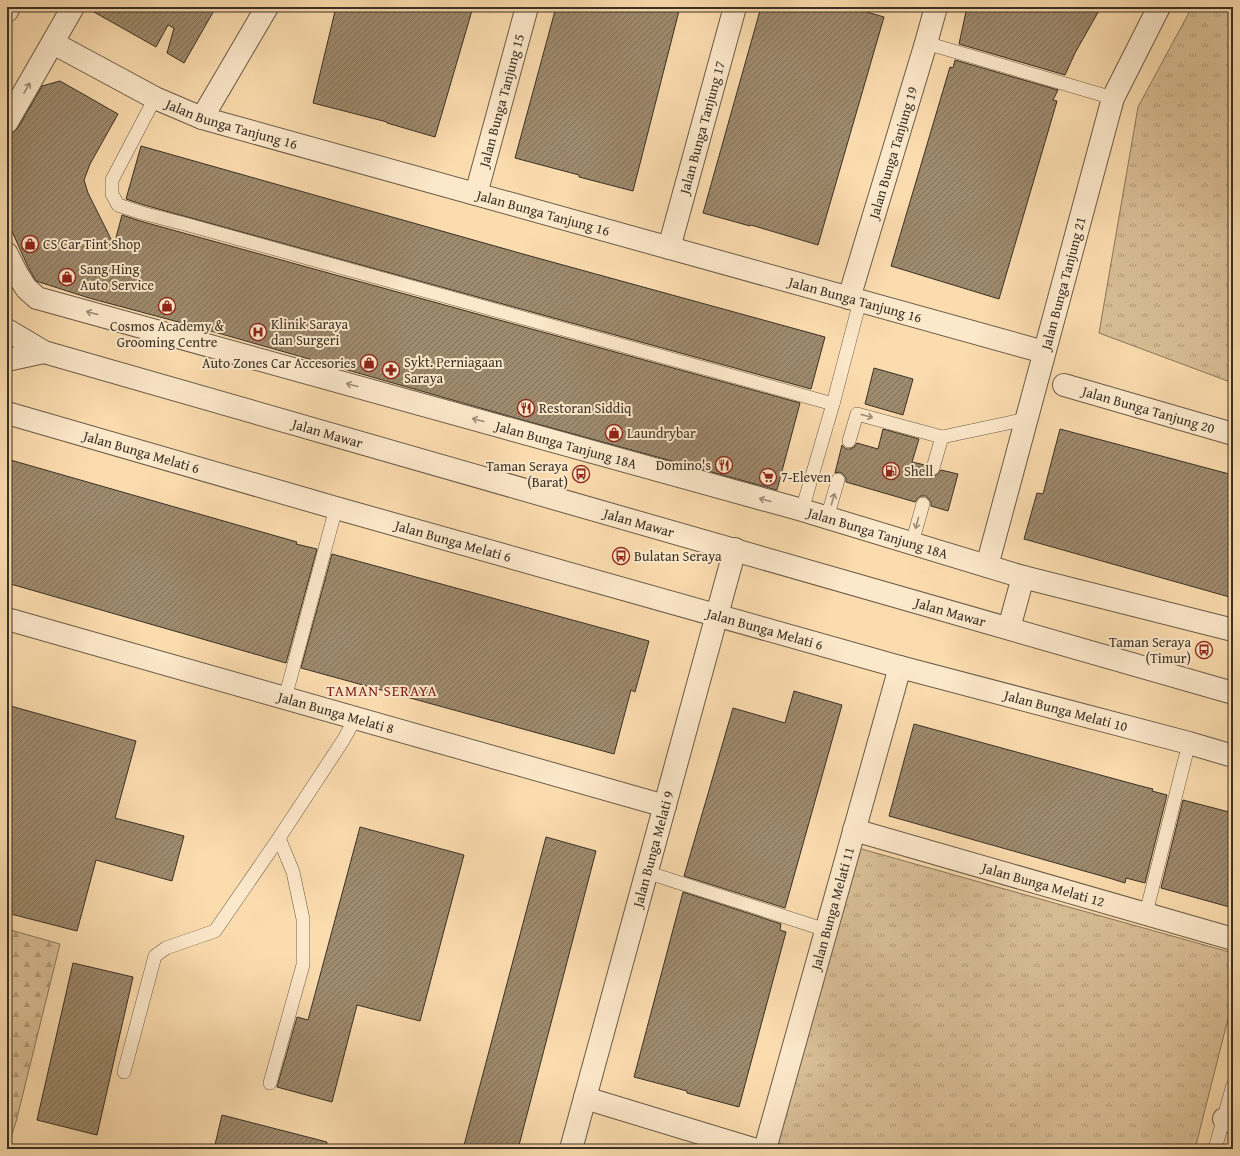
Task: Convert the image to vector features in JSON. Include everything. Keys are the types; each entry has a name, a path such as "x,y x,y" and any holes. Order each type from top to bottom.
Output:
{"street":[{"path":"7,11 9,7"},
{"path":"7,122 73,7"},
{"path":"202,118 267,7"},
{"name":"Jalan Bunga Tanjung 15","path":"476,194 527,7"},
{"name":"Jalan Bunga Tanjung 17","path":"668,248 735,7"},
{"name":"Jalan Bunga Tanjung 19","path":"854,300 936,7"},
{"name":"Jalan Bunga Tanjung 21","path":"987,566 1113,98 1159,7"},
{"name":"Jalan Bunga Tanjung 16","path":"53,43 155,98 202,118 1044,352"},
{"name":"Jalan Bunga Tanjung 18A","path":"7,254 26,288 37,298 802,510 1023,577 1233,630"},
{"name":"Jalan Mawar","path":"7,330 44,352 1233,693"},
{"name":"Jalan Mawar","path":"7,360 44,352"},
{"name":"Jalan Bunga Tanjung 20","path":"1064,385 1233,434"},
{"name":"Jalan Bunga Melati 6","path":"7,413 336,508 900,667"},
{"name":"Jalan Bunga Melati 9","path":"571,1149 735,550"},
{"path":"1009,628 1023,577"},
{"name":"Jalan Bunga Melati 8","path":"7,619 665,806"},
{"name":"Jalan Bunga Melati 10","path":"900,667 1189,742 1233,756"},
{"name":"Jalan Bunga Melati 11","path":"765,1149 900,667"},
{"name":"Jalan Bunga Melati 12","path":"854,830 1233,939"},
{"path":"585,1098 753,1149"}],"lane":[{"path":"926,43 1113,98"},
{"path":"155,98 112,180 112,194 118,205 142,213 833,404"},
{"path":"802,510 833,404 854,300"},
{"path":"849,441 857,414 942,437 1027,419"},
{"path":"934,468 942,437"},
{"path":"827,518 838,480"},
{"path":"912,543 923,504"},
{"path":"285,698 336,508"},
{"path":"124,1072 155,956 166,948 214,930 279,838 344,739 356,718"},
{"path":"1146,914 1189,742"},
{"path":"270,1084 304,965 303,919 293,872 279,838"},
{"path":"646,872 826,930"},
{"path":"1215,1149 1228,1121 1233,1084"}],"green space":[{"path":"1192,7 1233,7 1233,383 1099,333 1138,107"},
{"path":"858,848 1233,953 1233,999 1195,1149 799,1149 769,1140"},
{"path":"7,929 60,944 16,1122 7,1149"}],"building":[{"path":"85,7 216,7 184,63 167,53 174,28 168,25 156,47"},
{"path":"336,7 473,7 435,137 387,122 313,103"},
{"path":"556,7 680,7 633,191 515,158"},
{"path":"761,7 850,7 884,17 818,245 751,225 750,226 703,213"},
{"path":"967,7 1101,7 1075,53 1065,75 959,44"},
{"path":"955,60 1058,90 1053,100 1057,101 999,299 891,266 950,67 953,68"},
{"path":"60,81 118,114 90,164 84,180 88,193 114,245 122,215 800,403 777,490 89,298 36,281 28,267 7,220 7,142 12,133 18,128 42,86"},
{"path":"141,146 523,254 825,337 811,389 126,199"},
{"path":"874,368 913,379 903,415 865,404"},
{"name":"Shell","path":"883,429 919,439 912,462 925,465 925,470 930,476 935,476 941,470 958,474 948,511 931,506 931,502 926,496 921,496 915,502 846,482 846,478 843,474 840,472 835,473 842,445 846,449 850,449 857,443 878,449"},
{"path":"1060,429 1233,475 1233,598 1024,539 1037,493 1043,494"},
{"path":"7,459 317,549 286,663 7,583"},
{"path":"332,554 649,641 635,692 631,690 614,754 301,668"},
{"path":"794,691 842,705 785,908 684,876 733,708 785,723"},
{"path":"7,705 136,741 115,818 184,836 172,881 96,860 77,931 7,913"},
{"path":"914,724 1153,789 1152,791 1167,795 1145,883 1126,878 1125,883 889,816"},
{"path":"1183,800 1233,813 1233,908 1161,888"},
{"path":"360,827 464,855 420,1021 357,1005 332,1102 277,1087 297,1017 308,1020"},
{"path":"546,837 596,851 518,1149 463,1149"},
{"path":"683,892 781,924 780,930 786,932 739,1107 634,1077"},
{"path":"73,963 133,977 97,1135 37,1120"},
{"path":"222,1115 327,1142 326,1149 214,1149"}],"place":[{"name":"CS Car Tint Shop","path":"30,244"},
{"name":"Sang Hing Auto Service","path":"67,277"},
{"name":"Cosmos Academy & Grooming Centre","path":"167,306"},
{"name":"Klinik Saraya dan Surgeri","path":"258,332"},
{"name":"Auto Zones Car Accesories","path":"369,363"},
{"name":"Sykt. Perniagaan Saraya","path":"391,370"},
{"name":"Restoran Siddiq","path":"526,408"},
{"name":"Laundrybar","path":"614,433"},
{"name":"Domino's","path":"724,465"},
{"name":"Shell","path":"891,471"},
{"name":"Taman Seraya (Barat)","path":"581,474"},
{"name":"7-Eleven","path":"768,477"},
{"name":"Bulatan Seraya","path":"621,556"},
{"name":"Taman Seraya (Timur)","path":"1204,650"}],"district":[{"name":"TAMAN SERAYA","path":"382,690"}]}
